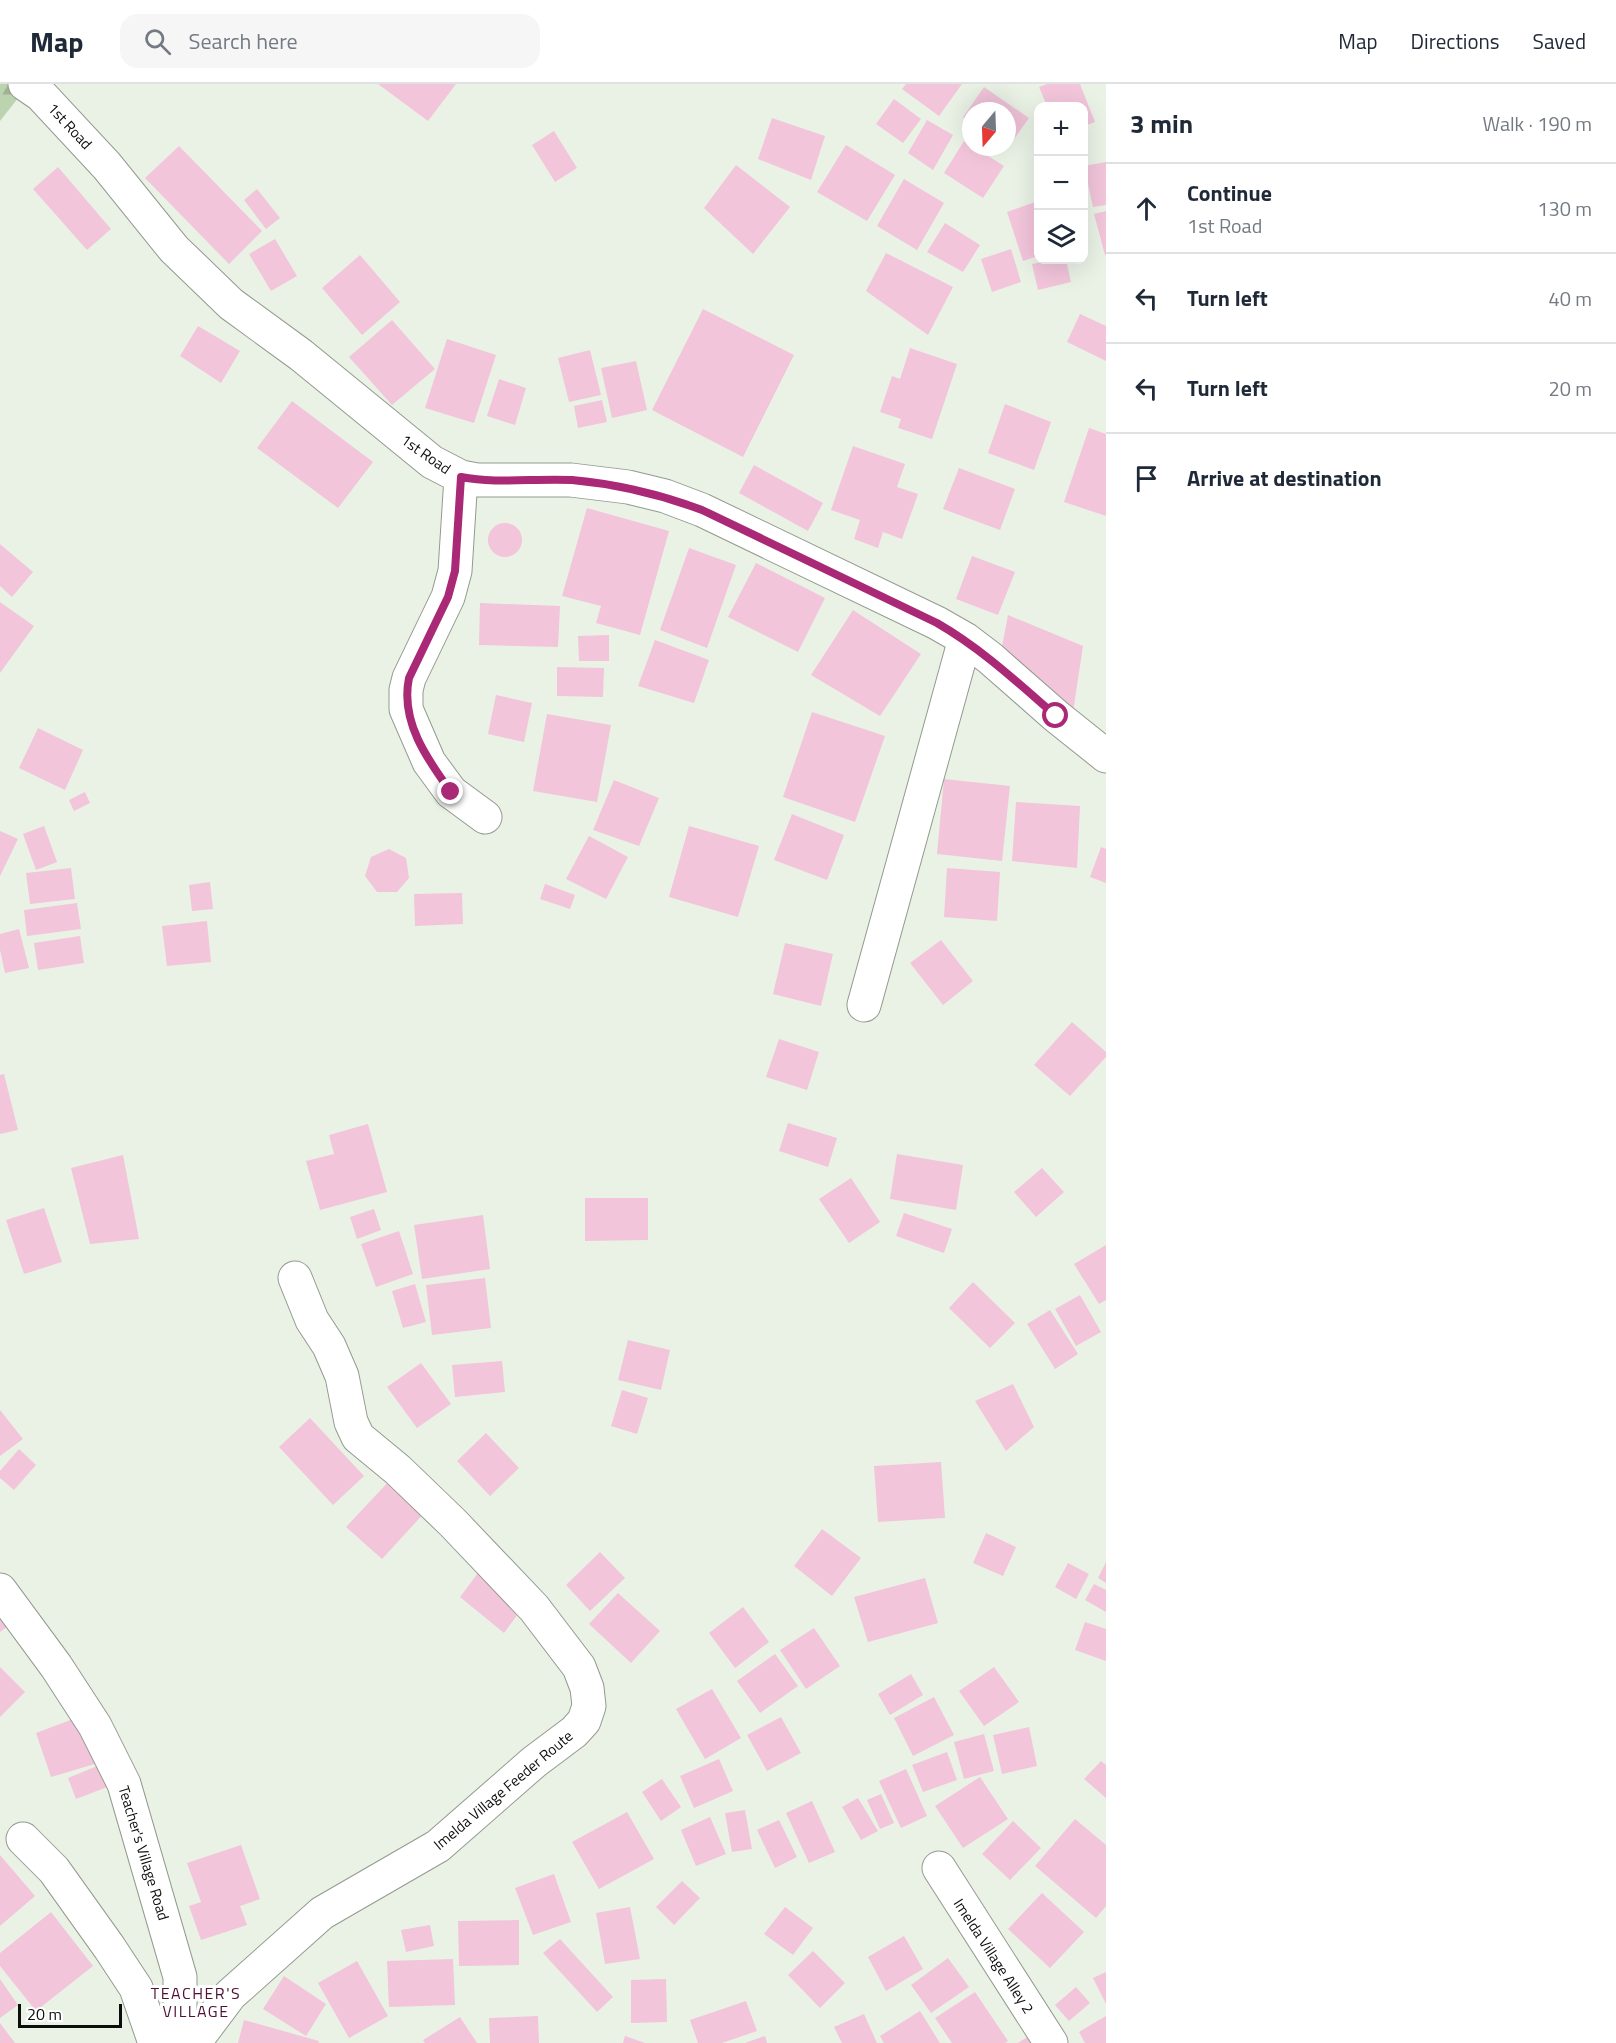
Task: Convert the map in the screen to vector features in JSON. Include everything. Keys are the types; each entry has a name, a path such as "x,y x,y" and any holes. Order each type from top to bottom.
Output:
{"street":[{"name":"1st Road","path":"25,84 41,95 106,166 174,249 231,304 301,355 432,462 461,477 477,480 571,480 628,487 665,496 713,515 937,623 965,639 1106,756"},
{"path":"461,477 455,571 448,597 409,678 406,690 406,709 429,762 451,792 485,817"},
{"path":"864,1005 965,639"},
{"name":"Imelda Village Feeder Route","path":"194,2043 230,1995 322,1913 438,1846 534,1762 574,1732 584,1721 589,1706 587,1688 579,1667 534,1608 445,1515 398,1470 358,1437 351,1422 342,1376 329,1346 312,1320 296,1278"},
{"name":"Teacher's Village Road","path":"0,1590 56,1666 95,1726 124,1784 180,1977 180,2043"},
{"path":"23,1839 54,1870 109,1947 136,1989 155,2043"},
{"name":"Imelda Village Alley 2","path":"939,1868 1051,2043"}],"green space":[{"path":"0,84 29,84 0,121"}],"building":[{"path":"378,84 456,84 428,121"},
{"path":"906,84 962,84 939,116 902,89"},
{"path":"1047,84 1080,84 1087,102 1045,102 1039,87"},
{"path":"984,87 1006,102 974,102"},
{"path":"894,99 921,119 903,143 876,124"},
{"path":"1088,104 1095,122 1088,125"},
{"path":"1016,109 1029,118 1016,136"},
{"path":"772,118 825,136 811,180 758,159"},
{"path":"927,120 953,135 933,170 908,153"},
{"path":"554,131 577,168 555,182 532,145"},
{"path":"962,144 962,156 988,156 1004,166 983,198 944,173"},
{"path":"846,145 895,175 867,221 817,192"},
{"path":"179,146 262,231 229,264 145,178"},
{"path":"1106,162 1106,205 1093,207 1088,184 1088,165"},
{"path":"736,165 790,207 753,254 704,208"},
{"path":"58,167 111,229 87,250 33,189"},
{"path":"904,179 944,203 917,250 877,226"},
{"path":"257,189 280,218 266,229 244,200"},
{"path":"1034,202 1034,257 1023,261 1007,212"},
{"path":"1106,211 1106,255 1105,255 1094,214"},
{"path":"945,223 980,245 963,272 927,252"},
{"path":"275,239 297,276 271,291 249,254"},
{"path":"1011,249 1021,282 992,292 981,259"},
{"path":"886,253 953,287 928,335 866,291"},
{"path":"360,255 400,302 362,335 322,288"},
{"path":"1032,264 1067,264 1071,282 1038,290"},
{"path":"703,309 794,355 743,457 652,410"},
{"path":"1080,314 1106,326 1106,361 1067,342"},
{"path":"392,320 435,369 392,405 349,357"},
{"path":"198,326 240,351 221,383 180,356"},
{"path":"447,339 496,355 474,423 425,408"},
{"path":"910,348 957,364 932,439 898,428 901,419 880,412 892,376 900,379"},
{"path":"590,350 601,395 569,402 558,358"},
{"path":"636,361 647,410 612,418 601,368"},
{"path":"499,379 526,388 515,425 487,416"},
{"path":"602,400 607,422 578,428 574,406"},
{"path":"292,401 373,462 338,508 257,448"},
{"path":"1005,404 1051,422 1034,470 988,453"},
{"path":"1089,428 1106,434 1106,516 1064,502"},
{"path":"853,446 905,464 897,487 918,494 902,539 883,532 878,548 854,539 860,520 831,510"},
{"path":"754,465 823,503 808,531 739,493"},
{"path":"959,468 1015,489 1000,530 943,509"},
{"path":"587,508 669,531 640,635 596,623 601,606 562,596"},
{"path":"505,523 517,528 522,540 517,552 505,557 493,552 488,540 493,528"},
{"path":"0,544 33,572 12,597 0,586"},
{"path":"689,548 736,565 707,648 660,630"},
{"path":"972,556 1015,572 998,615 956,599"},
{"path":"756,563 825,598 798,652 728,617"},
{"path":"0,602 34,626 0,673"},
{"path":"480,603 560,606 558,647 479,645"},
{"path":"853,610 921,654 880,716 811,675"},
{"path":"1008,615 1083,646 1073,712 1000,657"},
{"path":"609,635 609,661 579,661 578,636"},
{"path":"655,640 709,660 694,703 638,686"},
{"path":"557,667 604,668 603,697 557,696"},
{"path":"496,695 532,703 524,742 488,734"},
{"path":"812,712 885,736 855,822 783,797"},
{"path":"547,714 611,725 597,802 533,791"},
{"path":"38,728 83,750 65,790 19,768"},
{"path":"944,779 1010,786 1002,861 937,854"},
{"path":"614,780 659,798 639,846 593,830"},
{"path":"85,792 90,803 74,811 69,800"},
{"path":"1016,802 1080,806 1077,868 1012,861"},
{"path":"792,814 844,835 827,880 774,860"},
{"path":"44,826 57,862 36,870 23,834"},
{"path":"689,826 759,846 738,917 669,897"},
{"path":"0,831 18,839 0,876"},
{"path":"589,836 628,857 606,899 566,879"},
{"path":"1101,847 1106,849 1106,883 1090,877"},
{"path":"389,849 406,858 409,878 397,892 377,892 365,876 371,857"},
{"path":"71,868 75,899 30,904 26,873"},
{"path":"947,868 1000,872 997,921 944,917"},
{"path":"210,882 213,909 192,911 189,885"},
{"path":"545,884 575,895 570,909 540,899"},
{"path":"462,893 463,924 415,926 414,894"},
{"path":"77,903 81,929 27,936 24,910"},
{"path":"207,921 211,962 167,966 162,926"},
{"path":"19,929 29,968 5,973 0,950 0,934"},
{"path":"80,936 84,963 38,970 34,943"},
{"path":"941,940 973,981 943,1005 910,963"},
{"path":"785,943 833,954 821,1006 773,994"},
{"path":"1072,1022 1106,1052 1106,1057 1070,1096 1034,1065"},
{"path":"779,1039 819,1052 807,1090 766,1077"},
{"path":"4,1074 18,1130 0,1134 0,1075"},
{"path":"788,1123 837,1138 828,1167 779,1151"},
{"path":"368,1124 387,1192 320,1210 306,1161 334,1154 329,1135"},
{"path":"897,1154 963,1165 956,1210 890,1199"},
{"path":"123,1155 139,1239 90,1244 71,1168"},
{"path":"1042,1168 1064,1192 1036,1217 1014,1192"},
{"path":"851,1178 880,1222 849,1243 819,1199"},
{"path":"585,1198 648,1198 648,1240 585,1241"},
{"path":"44,1208 62,1262 24,1274 6,1220"},
{"path":"374,1209 381,1230 357,1239 350,1217"},
{"path":"904,1213 952,1229 944,1253 896,1236"},
{"path":"483,1215 490,1269 422,1279 414,1225"},
{"path":"399,1231 413,1274 376,1287 361,1244"},
{"path":"1106,1245 1106,1300 1099,1304 1074,1264"},
{"path":"485,1278 491,1328 432,1335 426,1285"},
{"path":"973,1282 1015,1323 990,1348 949,1308"},
{"path":"415,1284 426,1322 403,1328 392,1291"},
{"path":"1080,1295 1101,1332 1076,1346 1055,1309"},
{"path":"1050,1310 1078,1354 1055,1369 1027,1324"},
{"path":"628,1340 670,1350 661,1390 618,1380"},
{"path":"502,1361 505,1392 455,1397 452,1365"},
{"path":"421,1363 451,1404 417,1428 387,1387"},
{"path":"1013,1384 1034,1427 1006,1451 975,1401"},
{"path":"622,1390 648,1398 637,1434 611,1426"},
{"path":"0,1410 23,1439 0,1456"},
{"path":"310,1418 364,1476 333,1505 279,1447"},
{"path":"486,1433 519,1468 490,1496 457,1461"},
{"path":"19,1449 36,1465 14,1490 0,1478 0,1471"},
{"path":"941,1462 945,1518 878,1522 874,1466"},
{"path":"392,1478 427,1510 382,1559 346,1527"},
{"path":"822,1529 861,1558 832,1596 794,1566"},
{"path":"986,1533 1016,1547 1003,1576 973,1563"},
{"path":"600,1552 625,1578 590,1611 566,1585"},
{"path":"1106,1562 1106,1583 1098,1578"},
{"path":"1068,1563 1089,1574 1076,1599 1055,1587"},
{"path":"478,1573 524,1606 504,1633 460,1597"},
{"path":"925,1578 938,1623 868,1642 854,1597"},
{"path":"1094,1584 1106,1590 1106,1612 1085,1600"},
{"path":"618,1593 660,1631 631,1663 589,1624"},
{"path":"0,1606 12,1623 0,1632"},
{"path":"743,1607 769,1642 735,1668 709,1633"},
{"path":"1085,1622 1106,1629 1106,1661 1075,1650"},
{"path":"814,1628 840,1666 806,1689 780,1650"},
{"path":"775,1654 798,1686 760,1713 737,1681"},
{"path":"0,1667 25,1692 0,1717"},
{"path":"994,1667 1019,1702 984,1726 959,1691"},
{"path":"911,1674 923,1695 890,1715 878,1694"},
{"path":"712,1689 741,1738 705,1759 676,1709"},
{"path":"934,1697 954,1735 913,1756 894,1718"},
{"path":"81,1716 98,1763 51,1777 36,1733"},
{"path":"781,1717 801,1753 767,1771 747,1735"},
{"path":"1029,1727 1037,1766 1002,1774 993,1735"},
{"path":"984,1734 994,1771 964,1779 954,1742"},
{"path":"947,1752 957,1780 923,1792 912,1765"},
{"path":"719,1759 733,1791 694,1808 680,1776"},
{"path":"1101,1761 1106,1765 1106,1798 1084,1779"},
{"path":"107,1762 115,1784 76,1799 68,1778"},
{"path":"906,1769 927,1816 901,1828 879,1781"},
{"path":"980,1777 1008,1819 963,1848 935,1806"},
{"path":"662,1779 681,1807 661,1821 642,1792"},
{"path":"881,1794 894,1823 880,1829 867,1800"},
{"path":"858,1798 878,1831 861,1840 842,1807"},
{"path":"812,1801 835,1852 809,1863 786,1813"},
{"path":"745,1810 752,1849 732,1852 725,1813"},
{"path":"627,1812 654,1859 599,1889 572,1842"},
{"path":"710,1817 726,1854 696,1866 681,1830"},
{"path":"1075,1819 1106,1845 1106,1906 1096,1918 1035,1866"},
{"path":"779,1820 797,1857 775,1868 757,1830"},
{"path":"1013,1821 1041,1848 1010,1880 982,1854"},
{"path":"241,1845 260,1899 240,1906 247,1925 201,1940 189,1906 201,1902 187,1863"},
{"path":"0,1855 35,1896 0,1926"},
{"path":"554,1874 571,1922 533,1935 515,1888"},
{"path":"682,1881 700,1898 674,1925 656,1907"},
{"path":"1042,1893 1084,1932 1050,1968 1008,1929"},
{"path":"630,1907 640,1959 605,1964 596,1913"},
{"path":"785,1907 813,1928 793,1955 764,1934"},
{"path":"51,1912 93,1966 36,2011 0,1966 0,1953"},
{"path":"519,1920 519,1965 459,1966 458,1921"},
{"path":"430,1925 434,1946 406,1952 401,1930"},
{"path":"904,1936 923,1969 886,1991 868,1957"},
{"path":"560,1939 613,1997 597,2012 543,1953"},
{"path":"813,1951 845,1983 820,2008 788,1975"},
{"path":"948,1958 969,1987 931,2013 911,1985"},
{"path":"453,1959 455,2005 389,2007 387,1961"},
{"path":"357,1961 388,2016 349,2038 318,1983"},
{"path":"1106,1972 1106,2004 1093,1978"},
{"path":"284,1976 326,2004 306,2036 263,2009"},
{"path":"0,1979 18,2005 0,2018"},
{"path":"666,1979 667,2022 631,2023 631,1980"},
{"path":"1076,1987 1090,2003 1069,2021 1055,2005"},
{"path":"975,1992 1008,2041 1005,2043 952,2043 935,2018"},
{"path":"746,2001 757,2031 722,2043 698,2043 690,2020"},
{"path":"920,2011 940,2043 884,2043 880,2036"},
{"path":"864,2014 877,2043 842,2043 834,2027"},
{"path":"538,2016 539,2043 490,2043 489,2018"},
{"path":"1106,2016 1106,2043 1085,2043 1079,2032"},
{"path":"460,2017 477,2043 425,2043 423,2040"},
{"path":"244,2020 319,2041 318,2043 238,2043"},
{"path":"0,2023 15,2043 0,2043"},
{"path":"625,2036 645,2043 623,2043"},
{"path":"765,2036 767,2043 745,2043"},
{"path":"1029,2036 1033,2043 1018,2043"}],"district":[{"name":"TEACHER'S VILLAGE","path":"196,2002"}],"route":[{"path":"451,792 429,762 415,733 406,709 406,690 409,678 448,597 455,571 461,477 477,480 571,480 628,487 665,496 702,510 937,623 965,639 1056,716"}]}
